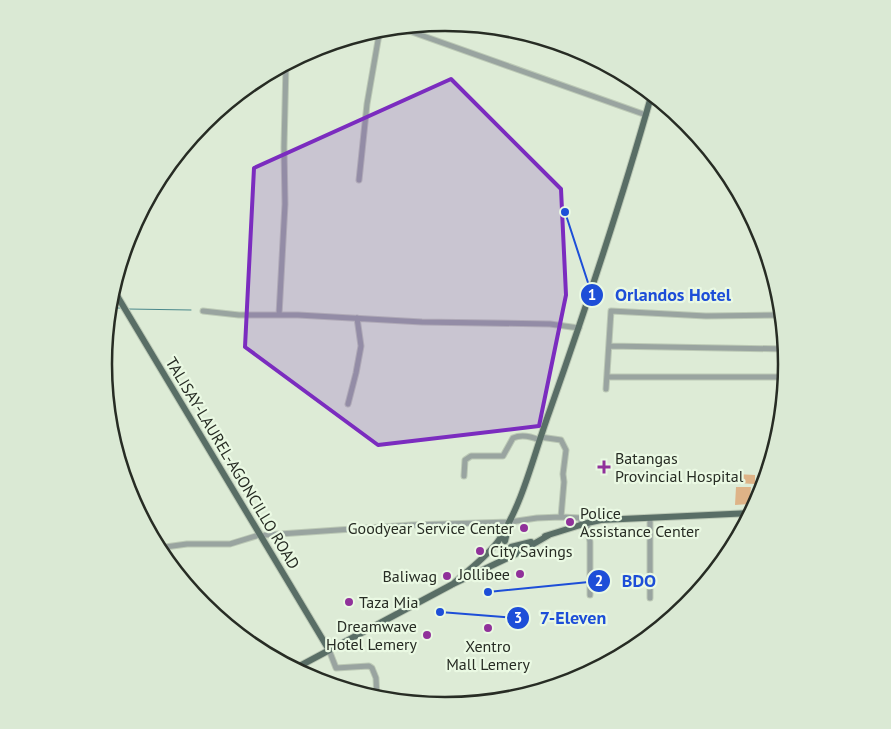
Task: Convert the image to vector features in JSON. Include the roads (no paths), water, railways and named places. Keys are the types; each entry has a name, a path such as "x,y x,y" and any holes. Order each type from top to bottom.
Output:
{"main road":[{"path":"505,541 510,520 579,328 616,215 650,101"},
{"name":"TALISAY-LAUREL-AGONCILLO ROAD","path":"119,299 329,650"},
{"path":"511,547 521,546 584,524 618,519 743,513"},
{"path":"453,584 492,548 510,520"},
{"path":"302,665 549,535"},
{"path":"498,541 505,541 511,547"},
{"path":"510,556 511,547"},
{"path":"492,548 494,556 502,560"}],"street":[{"path":"415,33 646,115"},
{"path":"359,180 367,104 378,38"},
{"path":"279,315 285,204 286,72"},
{"path":"203,311 422,322 550,324 579,328"},
{"path":"606,389 611,311 706,316 775,315"},
{"path":"348,404 361,346 357,318"},
{"path":"609,346 778,350"},
{"path":"608,377 778,377"},
{"path":"464,476 465,460 471,456 503,456 515,436 561,440 566,450 562,474 564,482 561,517"},
{"path":"265,535 537,518 581,518 590,542 590,595"},
{"path":"650,518 650,598"},
{"path":"166,547 187,544 230,544 256,536"},
{"path":"329,650 336,668 369,666 372,668 376,678 377,690"}],"waterway":[{"path":"127,309 191,310"}],"place":[{"name":"Orlandos Hotel","path":"565,212"},
{"name":"Batangas Provincial Hospital","path":"604,467"},
{"name":"Police Assistance Center","path":"570,522"},
{"name":"Goodyear Service Center","path":"524,528"},
{"name":"City Savings","path":"480,551"},
{"name":"Jollibee","path":"520,574"},
{"name":"Baliwag","path":"447,576"},
{"name":"BDO","path":"488,592"},
{"name":"Taza Mia","path":"349,602"},
{"name":"7-Eleven","path":"440,612"},
{"name":"Xentro Mall Lemery","path":"488,628"},
{"name":"Dreamwave Hotel Lemery","path":"427,635"}]}
